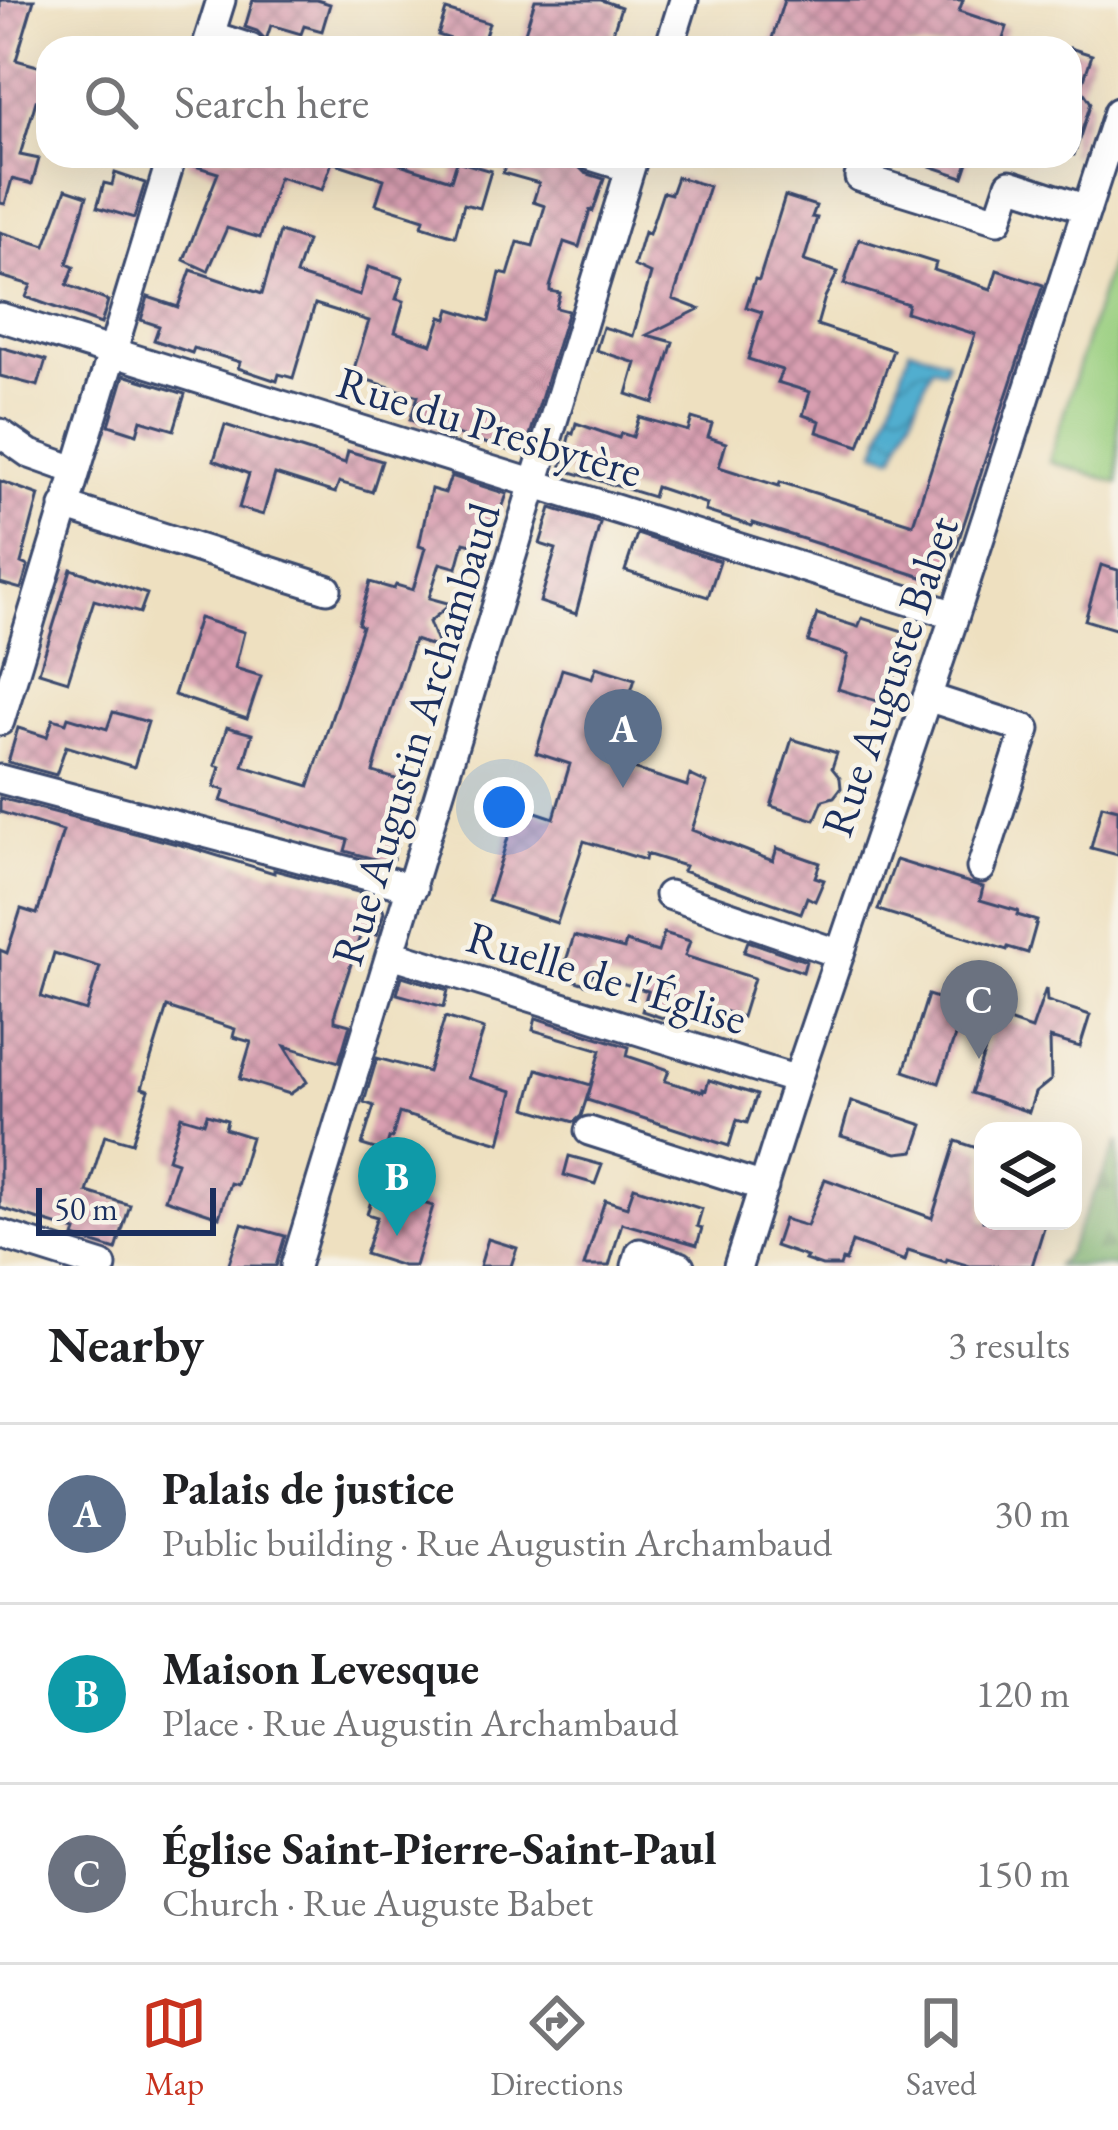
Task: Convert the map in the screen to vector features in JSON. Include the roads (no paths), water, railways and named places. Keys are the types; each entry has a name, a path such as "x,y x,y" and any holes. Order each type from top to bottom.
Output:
{"street":[{"path":"210,36 221,0"},
{"path":"673,36 684,0"},
{"name":"Rue Auguste Babet","path":"738,1266 1118,112"},
{"path":"0,721 168,168"},
{"name":"Rue Augustin Archambaud","path":"296,1266 630,168"},
{"path":"859,177 998,220 1010,184 1087,209"},
{"name":"Rue du Presbytère","path":"0,317 955,616"},
{"path":"0,433 30,454 75,470"},
{"path":"64,506 327,589"},
{"path":"927,697 1026,729 981,868"},
{"path":"0,778 412,888"},
{"path":"669,895 840,954"},
{"name":"Ruelle de l'Église","path":"392,954 797,1080"},
{"path":"589,1131 764,1186"},
{"path":"0,1234 102,1266"},
{"path":"636,1266 640,1253 680,1266"}],"water":[{"path":"910,348 947,360 944,370 932,367 894,457 876,451"}],"place":[{"name":"Palais de justice","path":"623,788"},
{"name":"Église Saint-Pierre-Saint-Paul","path":"979,1059"},
{"name":"Maison Levesque","path":"397,1236"}]}
